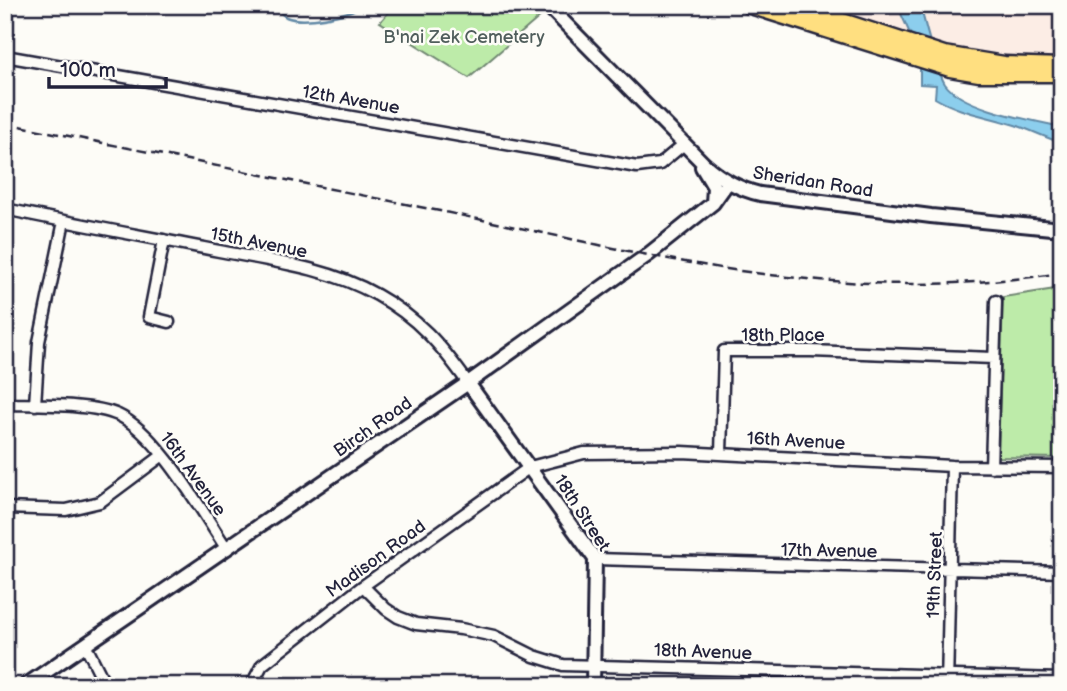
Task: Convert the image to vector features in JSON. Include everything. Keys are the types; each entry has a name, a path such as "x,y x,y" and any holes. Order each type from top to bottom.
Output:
{"main road":[{"path":"747,5 950,69 979,74 1062,75"},
{"path":"793,5 944,54 1004,64 1062,66"}],"street":[{"name":"Sheridan Road","path":"547,5 684,144 728,182 751,192 768,195 931,216 1062,229"},
{"name":"12th Avenue","path":"5,56 637,167 660,164 684,144"},
{"path":"698,157 714,187 713,204"},
{"name":"Birch Road","path":"24,686 468,383 649,254 713,204 728,182"},
{"name":"15th Avenue","path":"5,209 327,273 360,286 387,301 425,328 448,354 468,383"},
{"path":"36,405 39,342 64,221"},
{"path":"164,240 149,317 169,322"},
{"path":"990,467 996,301"},
{"name":"18th Place","path":"721,453 724,351 993,358"},
{"name":"18th Street","path":"468,383 595,559 593,686"},
{"name":"16th Avenue","path":"5,404 98,410 117,414 133,423 163,456 227,549"},
{"name":"16th Avenue","path":"530,467 584,453 721,453 953,466 1062,467"},
{"path":"5,508 66,510 100,502 163,456"},
{"name":"19th Street","path":"947,682 953,466"},
{"name":"Madison Road","path":"251,686 262,665 363,586 530,467"},
{"name":"17th Avenue","path":"595,559 1062,572"},
{"name":"18th Avenue","path":"363,586 386,610 416,624 494,636 534,656 563,665 947,682 1062,679"},
{"path":"86,646 106,686"}],"shaded area":[{"path":"774,5 1062,5 1062,61 1035,69 816,20"}],"green space":[{"name":"B'nai Zek Cemetery","path":"395,5 532,5 542,15 469,78 380,22"},
{"path":"1062,288 1062,458 998,457 1003,297"}],"water":[{"path":"897,5 920,5 938,68 945,84 954,93 982,107 1062,127 1062,143 1015,125 954,107 935,98 936,85 920,84 920,69 912,38"}],"waterway":[{"path":"274,5 286,17 303,20 336,15 362,5"}],"railway":[{"path":"5,123 713,267 831,281 897,284 996,281 1062,273"}]}
